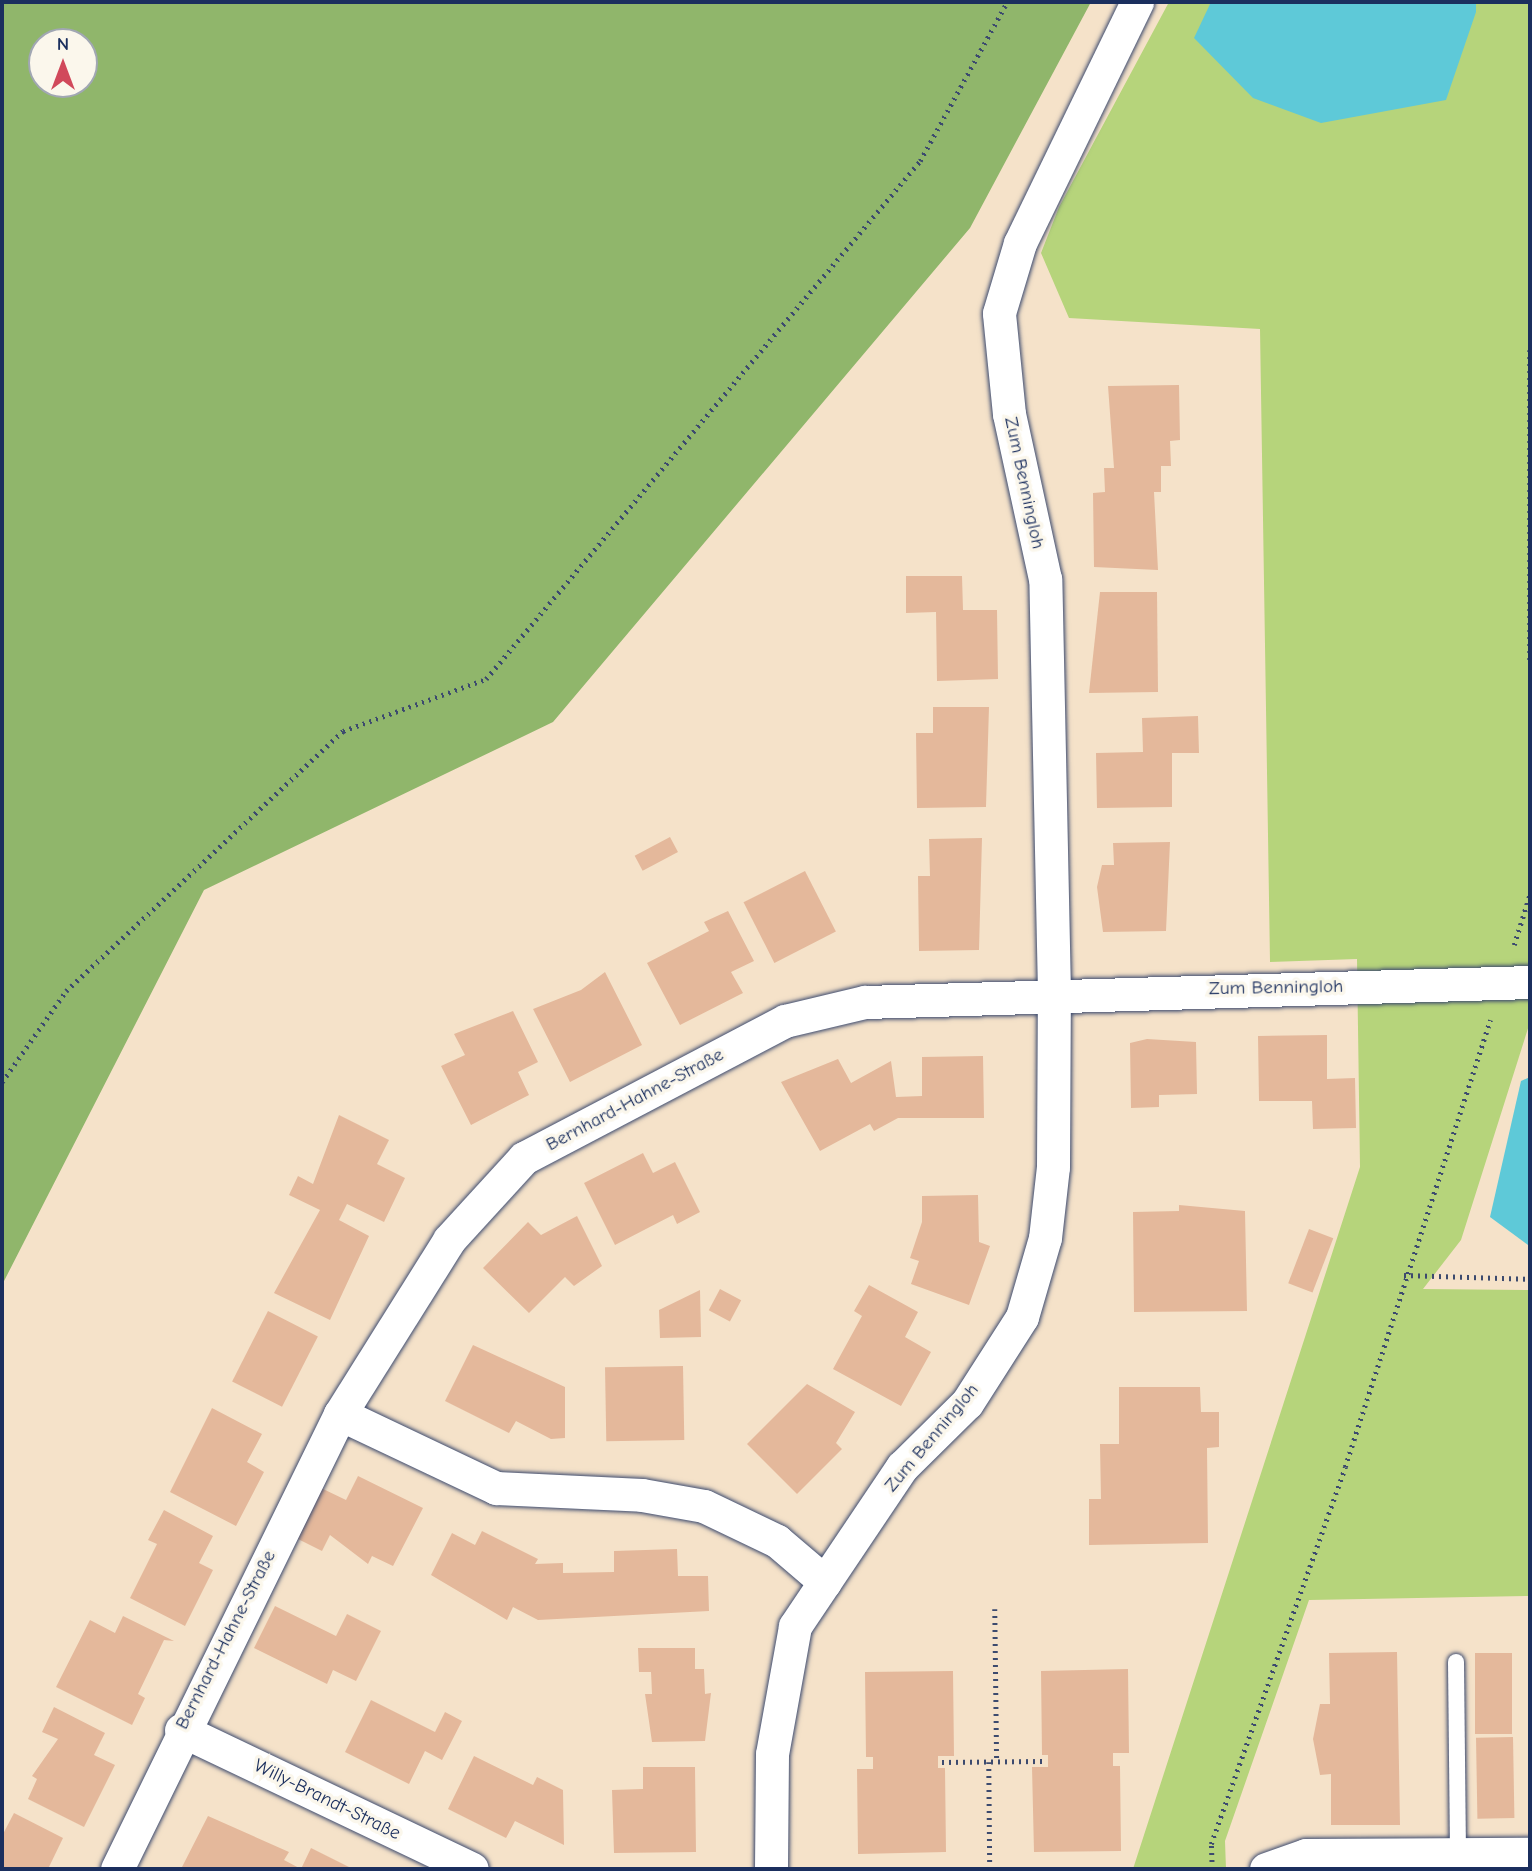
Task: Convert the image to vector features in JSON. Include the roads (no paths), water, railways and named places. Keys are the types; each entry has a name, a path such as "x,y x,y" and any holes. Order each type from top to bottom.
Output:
{"street":[{"name":"Zum Benningloh","path":"771,1869 772,1754 795,1626 902,1467 967,1403 1023,1317 1045,1238 1053,1167 1054,993 1045,579 1009,414 999,313 1020,243 1137,2"},
{"name":"Zum Benningloh","path":"1054,993 1516,983"},
{"name":"Bernhard-Hahne-Straße","path":"117,1869 181,1730 340,1414 449,1240 524,1158 785,1021 865,1002 1054,993"},
{"path":"340,1414 496,1488 642,1495 704,1506 777,1541 825,1582"},
{"name":"Willy-Brandt-Straße","path":"181,1730 472,1869"},
{"path":"1266,1869 1306,1855 1530,1854"}],"lane":[{"path":"1456,1662 1458,1854"}],"water":[{"path":"1211,2 1476,2 1476,12 1446,100 1321,123 1253,98 1194,38"},
{"path":"1530,1077 1528,1245 1490,1217 1521,1081"}]}
